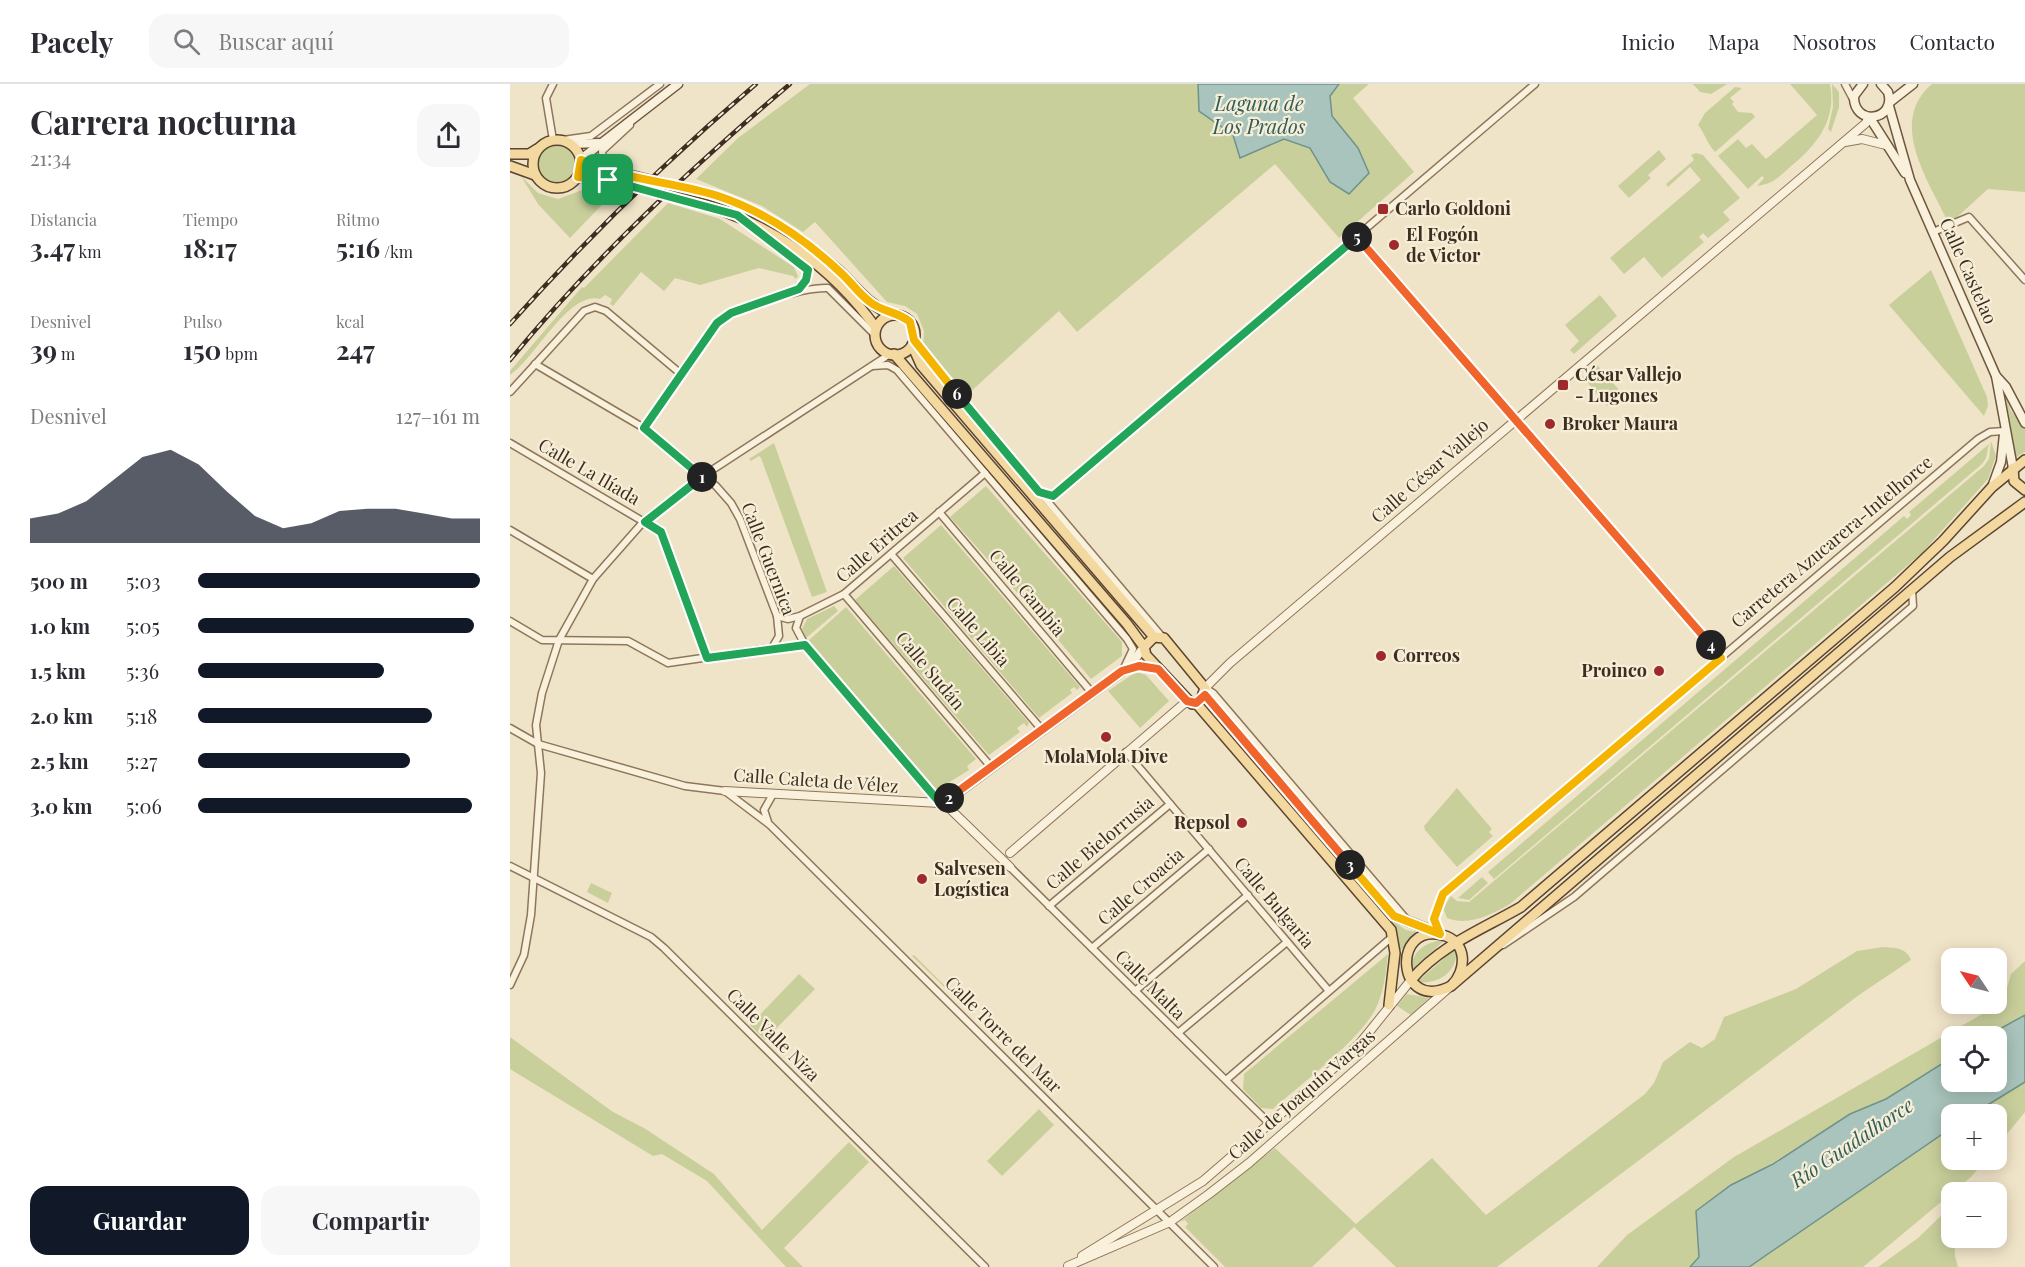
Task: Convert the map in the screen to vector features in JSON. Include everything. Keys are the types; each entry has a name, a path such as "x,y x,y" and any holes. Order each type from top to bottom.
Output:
{"main road":[{"path":"578,177 581,160 599,143 678,84"},
{"path":"1854,101 1855,92 1863,84"},
{"name":"Calle Castelao","path":"1881,84 1888,92 1889,104 1910,180 1996,376 2004,431 2013,468"},
{"path":"1869,118 1884,113 1889,104 1913,84"},
{"name":"Calle Castelao","path":"1854,101 1858,112 1869,118 1910,180"},
{"path":"510,154 529,154 541,145 563,141 599,143"},
{"path":"563,141 581,160 611,175 737,215 772,233 804,254 862,308 875,331 881,349 892,354 1134,633 1158,669 1191,702 1385,922 1392,937 1395,953 1389,1005"},
{"path":"535,175 533,159 541,145"},
{"path":"510,166 535,175 551,188 561,188 578,177 611,175 717,196 766,215 803,240 868,301 910,322 913,342 921,365 1205,691 1394,916 1455,942 1463,960 1458,979 1451,986"},
{"path":"875,331 882,319 893,315"},
{"path":"892,354 904,352 913,342"},
{"name":"Calle Castelao","path":"1996,376 2006,387 2025,422"},
{"path":"1992,487 2001,462 2004,431"},
{"path":"1411,980 1455,942 1521,907 1895,587 1943,541 1992,487 2025,460"},
{"path":"2013,468 2014,481 2025,490"},
{"path":"1395,953 1406,967 1411,980 1425,990 1434,992 1451,986 1912,590 1982,532 2025,502"},
{"path":"1144,647 1159,638"},
{"path":"1191,702 1205,691"},
{"path":"1406,967 1409,949 1414,941 1431,934 1440,934"}],"street":[{"path":"553,84 546,98 563,141 591,136 660,84"},
{"path":"1039,492 1053,496 1535,84"},
{"path":"1845,84 1854,101"},
{"path":"611,175 603,160 602,151 625,131 638,114"},
{"name":"Calle César Vallejo","path":"1205,691 1230,663 1866,123 1869,118"},
{"path":"1841,143 1862,139 1886,145"},
{"path":"737,215 808,270 804,285 783,297"},
{"path":"1933,232 1968,217 2025,280"},
{"path":"1358,236 1721,658"},
{"path":"644,428 717,323 731,313 783,297 828,288 875,331"},
{"path":"510,392 584,311 595,307 606,311 681,374"},
{"path":"913,342 1039,492 1157,627 1159,638"},
{"path":"510,985 524,955 529,936 541,773 536,725 542,693 559,640 593,579 645,522 703,476 872,366 892,354 905,379"},
{"name":"Calle Guernica","path":"535,364 644,428 703,476 731,503 740,519 777,616 779,636 772,648"},
{"path":"872,366 888,365 905,379 1110,618 1134,649 1122,671"},
{"name":"Carretera Azucarera-Intelhorce","path":"1440,934 1434,919 1443,894 1978,439 1990,432 2004,431"},
{"name":"Calle La Ilíada","path":"510,443 661,532 707,658"},
{"name":"Calle Eritrea","path":"777,616 788,619 844,594 985,473"},
{"name":"Calle Gambia","path":"939,512 1093,694"},
{"path":"510,530 593,579"},
{"name":"Calle Libia","path":"891,554 1043,731"},
{"name":"Calle Sudán","path":"844,594 992,768"},
{"path":"800,615 796,628 805,645 940,803 954,796 1093,694 1122,671 1144,647"},
{"path":"1110,618 1134,633"},
{"path":"510,621 542,640 628,641 668,663 805,645"},
{"path":"1122,671 1139,666 1158,669"},
{"path":"989,849 1000,854 1010,853 1126,752 1191,702"},
{"name":"Calle Caleta de Vélez","path":"510,729 538,744 686,786 773,794 940,803"},
{"name":"Calle Bulgaria","path":"1126,752 1329,991"},
{"name":"Calle Torre del Mar","path":"725,790 770,825 1214,1267"},
{"path":"770,825 764,810 773,794"},
{"name":"Calle Malta","path":"940,803 947,806 1010,867 1270,1124"},
{"name":"Calle Bielorrusia","path":"1049,906 1170,804"},
{"name":"Calle Croacia","path":"1092,948 1209,849"},
{"path":"1010,853 1010,867"},
{"name":"Calle Valle Niza","path":"510,866 651,937 986,1267"},
{"path":"1135,991 1248,895"},
{"path":"1226,1080 1392,937"},
{"path":"1178,1033 1287,942"},
{"name":"Calle de Joaquín Vargas","path":"1067,1267 1159,1211 1203,1181 1354,1048 1411,980"},
{"name":"Calle de Joaquín Vargas","path":"1067,1267 1170,1222 1248,1163 1451,986"}],"green space":[{"path":"810,84 1198,84 1199,111 1233,135 1240,158 1284,139 1310,148 1330,182 1358,148 1332,116 1330,96 1339,84 1369,84 1353,98 1414,172 1339,238 1275,164 1077,332 1059,311 968,394 923,346 924,331 917,314 905,306 887,302 815,222 803,232 762,206 696,179 738,138"},
{"path":"1693,84 1727,84 1711,94 1700,92"},
{"path":"1790,84 1830,84 1830,110 1827,121 1816,142 1799,160 1771,182 1757,186 1764,178 1762,176 1748,189 1718,156 1738,139 1746,148 1752,144 1766,159 1817,115"},
{"path":"1832,84 1839,92 1839,107 1831,132 1828,129 1833,107"},
{"path":"1932,84 2025,84 2025,192 1988,189 1956,218 1948,222 1923,170 1912,134 1913,116 1919,99"},
{"path":"1735,87 1742,88 1730,98 1734,102 1732,104 1738,112 1752,113 1755,117 1715,152 1698,125 1705,113"},
{"path":"557,145 571,150 576,164 571,178 557,183 543,178 538,164 543,150"},
{"path":"1659,150 1666,159 1648,175 1651,178 1629,198 1618,186"},
{"path":"1696,153 1703,155 1740,198 1723,212 1730,220 1708,238 1703,233 1699,237 1704,242 1662,278 1644,257 1624,274 1610,258 1701,180 1690,167 1668,187 1666,184 1694,160 1691,155"},
{"path":"521,176 538,193 558,199 596,185 616,190 570,238 538,204"},
{"path":"668,203 720,219 794,267 798,276 796,279 793,276 759,268 700,285 675,278 664,291 641,272 613,306 610,304 612,299 605,295 600,299 588,299 576,305 564,315 520,367 510,375 510,371 582,287 584,288"},
{"path":"1931,270 1987,397 1988,406 1984,416 1889,305"},
{"path":"1600,295 1617,316 1574,354 1570,350 1579,341 1565,325"},
{"path":"1597,365 1622,393 1607,406 1583,377"},
{"path":"2005,395 2011,411 2025,429 2025,452 2016,457"},
{"path":"1991,441 1996,456 1988,479 1922,553 1510,904 1488,915 1471,920 1447,918 1443,908 1451,896 1457,901 1469,902 1984,466 1989,459"},
{"path":"774,443 827,592 812,597 761,458 759,456 751,461 749,459"},
{"path":"1989,444 1982,464 1494,879 1488,872 1904,516 1907,519 1911,515 1909,512"},
{"path":"986,486 1122,642 1122,656 1091,679 1048,628 1052,624 1046,617 1041,620 999,572 1003,568 995,558 990,562 950,517"},
{"path":"941,525 1080,687 1077,690 1074,687 1070,690 1072,693 1039,718 903,558"},
{"path":"894,566 1029,723 1027,727 1024,723 1017,728 1020,732 989,755 855,600"},
{"path":"834,606 838,611 806,638 802,629 807,619"},
{"path":"846,607 976,759 967,766 969,770 937,790 808,641"},
{"path":"1136,672 1146,675 1169,701 1140,728 1108,691"},
{"path":"1457,788 1492,829 1489,832 1493,836 1457,867 1424,826"},
{"path":"1482,877 1488,883 1469,900 1458,898"},
{"path":"591,883 612,893 608,903 587,892"},
{"path":"1394,922 1406,930 1417,932 1400,951"},
{"path":"1446,939 1411,970 1414,957 1422,948"},
{"path":"1883,947 1903,950 1911,960 1859,995 1497,1267 1396,1267 1354,1227 1312,1267 1225,1267 1185,1227 1188,1224 1185,1220 1180,1222 1275,1148 1356,1224 1432,1158 1486,1215 1645,1094 1654,1083 1663,1062 1690,1042 1702,1048 1715,1039 1724,1017 1796,989 1857,951"},
{"path":"1456,948 1454,963 1446,975 1433,981 1417,982"},
{"path":"1388,954 1381,995 1368,1021 1344,1047 1273,1109 1261,1108 1243,1089 1244,1074"},
{"path":"914,955 964,1005 968,1001 976,1009 972,1013 981,1022 912,956"},
{"path":"2025,961 2025,1015 2005,1026 1961,1026 1982,1014 2007,1014 2007,988 2011,974"},
{"path":"799,974 815,989 765,1040 750,1025"},
{"path":"1407,994 1429,998 1411,1015 1397,1006"},
{"path":"510,1037 613,1112 644,1128 714,1174 762,1230 849,1142 869,1162 784,1248 803,1267 786,1267 707,1181 662,1154 653,1156 510,1069"},
{"path":"1941,1038 1941,1064 1886,1099 1850,1114 1696,1211 1699,1257 1690,1267 1597,1267 1627,1235 1734,1157"},
{"path":"2025,1082 2025,1112 2007,1134 2007,1104 1989,1104"},
{"path":"1039,1109 1054,1125 1002,1176 987,1161"},
{"path":"1941,1135 1941,1170 1977,1170 1965,1182 1941,1182 1941,1202 1863,1267 1749,1267"},
{"path":"1941,1216 1941,1248 1955,1248 1958,1267 1878,1267 1918,1238"}],"water":[{"name":"Laguna de Los Prados","path":"1198,84 1339,84 1330,96 1332,116 1358,148 1369,173 1349,194 1330,182 1310,148 1284,139 1240,158 1233,135 1199,111"},
{"name":"Río Guadalhorce","path":"2025,1015 2025,1082 1989,1104 1941,1104 1941,1135 1749,1267 1690,1267 1699,1257 1696,1211 1731,1185 1773,1164 1850,1114 1886,1099 1941,1064 1941,1092 2007,1092 2007,1026 2005,1026"}],"railway":[{"path":"510,324 629,200 756,84"},
{"path":"510,360 609,250 680,182 790,84"}],"place":[{"name":"Carlo Goldoni","path":"1383,209"},
{"name":"El Fogón de Victor","path":"1394,245"},
{"name":"César Vallejo - Lugones","path":"1563,385"},
{"name":"Broker Maura","path":"1550,424"},
{"name":"Correos","path":"1381,656"},
{"name":"Proinco","path":"1659,671"},
{"name":"MolaMola Dive","path":"1106,737"},
{"name":"Repsol","path":"1242,823"},
{"name":"Salvesen Logística","path":"922,879"}],"route":[{"path":"581,160 613,171 717,196 766,215 803,240 842,273 876,308 905,317 910,322 915,333 914,340 928,360 1039,492 1053,496 1358,236 1721,658 1443,894 1434,919 1440,934 1430,928 1409,923 1394,916 1205,695 1201,700 1192,704 1158,669 1139,666 1122,671 954,796 940,803 805,645 707,658 661,532 645,522 703,476 644,428 717,323 731,313 783,297 799,289 804,285 808,270 776,243 729,211 608,180 578,177 581,160"}]}
